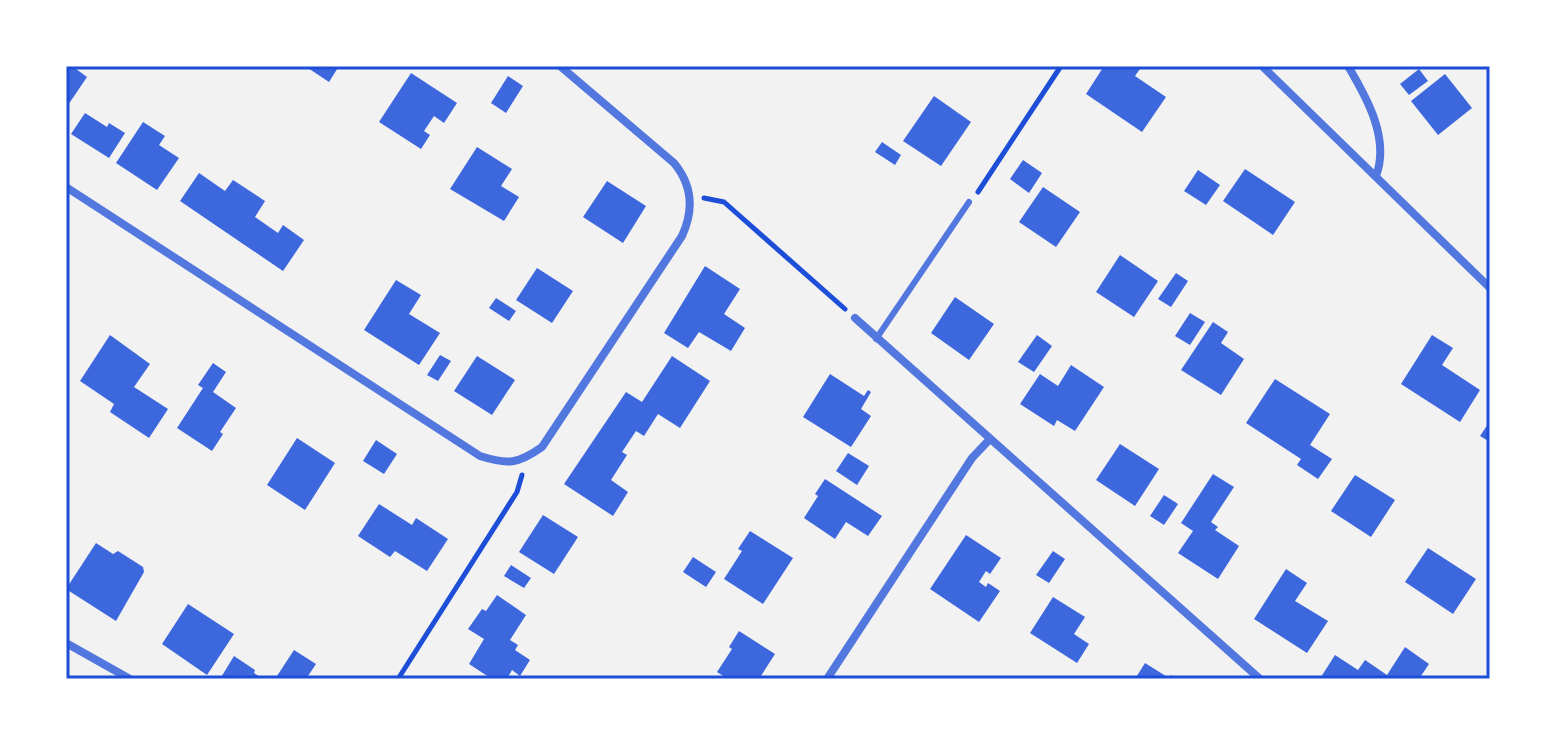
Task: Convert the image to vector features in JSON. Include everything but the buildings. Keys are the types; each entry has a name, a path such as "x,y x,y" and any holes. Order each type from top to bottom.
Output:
{"street":[{"path":"66,187 480,456 504,463 526,459 542,447 689,221 691,196 685,176 674,163 560,66"},
{"path":"1262,66 1490,288"},
{"path":"1348,66 1364,93 1378,134 1382,160 1376,176"},
{"path":"855,318 1260,679"},
{"path":"827,679 972,458 990,439"},
{"path":"66,643 130,679"}],"lane":[{"path":"876,339 969,202"}],"path":[{"path":"969,202 1061,66"},
{"path":"691,196 724,202 855,318"},
{"path":"398,679 517,492 526,459"}]}
